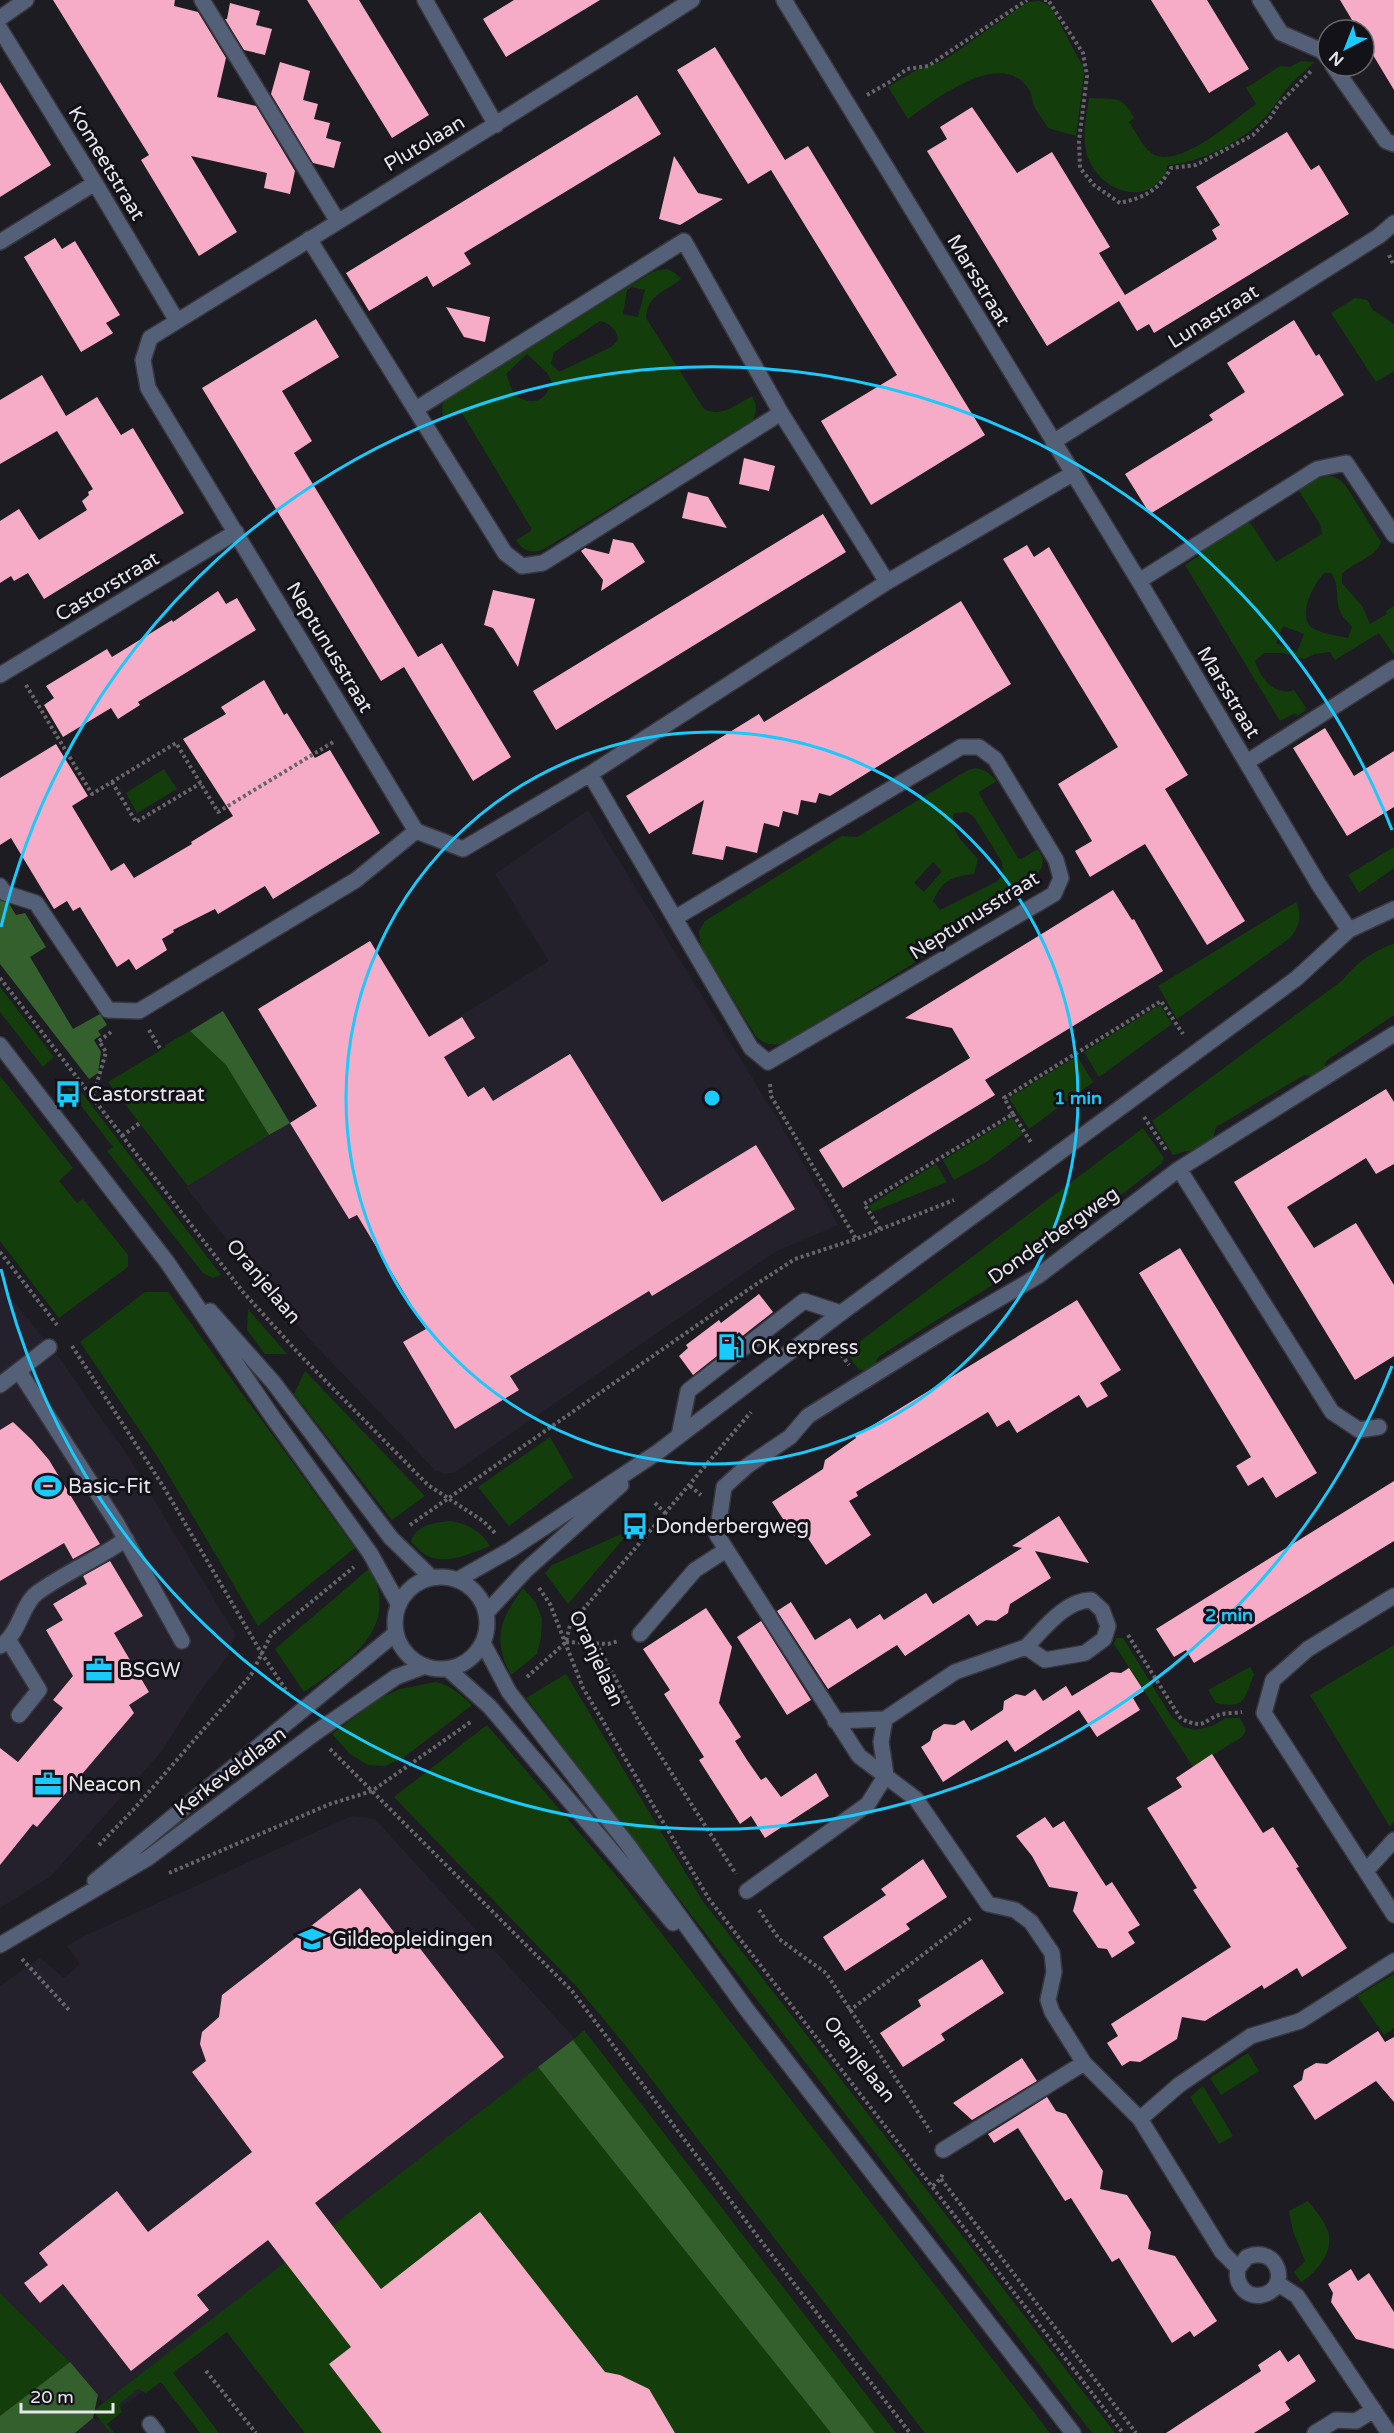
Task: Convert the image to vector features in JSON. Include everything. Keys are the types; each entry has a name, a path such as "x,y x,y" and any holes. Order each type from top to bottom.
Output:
{"street":[{"path":"0,18 26,0"},
{"path":"202,0 337,220"},
{"path":"425,0 495,125"},
{"name":"Plutolaan","path":"177,321 337,220 495,125 692,0"},
{"name":"Marsstraat","path":"784,0 1138,581 1319,885 1349,930"},
{"path":"1260,0 1281,33 1316,48"},
{"name":"Komeetstraat","path":"0,29 177,321"},
{"path":"1342,78 1386,141 1394,144"},
{"path":"0,242 95,183"},
{"name":"Lunastraat","path":"1053,442 1379,236 1394,223"},
{"path":"309,239 506,553 522,566 543,563 781,413"},
{"path":"416,409 684,241 781,413 887,582"},
{"name":"Neptunusstraat","path":"177,321 150,338 142,360 148,388 416,831"},
{"path":"1138,581 1317,469 1346,463 1394,536"},
{"path":"0,886 5,893 36,903 108,1010 139,1011 356,880 416,831 463,849 590,774 887,582 1072,474"},
{"name":"Castorstraat","path":"0,675 236,532"},
{"name":"Marsstraat","path":"1247,762 1394,668"},
{"name":"Neptunusstraat","path":"675,918 961,747 979,747 995,759 1056,860 1061,878 1054,894 768,1062"},
{"path":"590,774 751,1047 768,1062"},
{"path":"457,1580 510,1550 658,1452 841,1313 1297,978 1349,930 1394,909"},
{"name":"Donderbergweg","path":"726,1550 717,1535 724,1487 747,1466 790,1437 808,1416 1038,1276 1179,1169 1394,1034"},
{"path":"0,1045 166,1262 370,1553 399,1605"},
{"path":"1179,1169 1332,1412 1359,1430 1379,1427"},
{"path":"166,1262 273,1382 391,1538 432,1578"},
{"path":"679,1436 688,1391 804,1301 841,1313"},
{"path":"0,1385 49,1347"},
{"path":"19,1371 126,1539 183,1641"},
{"path":"486,1613 526,1570 658,1452"},
{"path":"19,1715 39,1690 4,1644 35,1594 106,1554 126,1539"},
{"path":"640,1634 694,1570 726,1550 859,1756 916,1799 988,1904 1015,1910 1031,1922 1052,1953 1054,1972 1048,2000 1052,2012 1084,2063 1140,2119 1222,2252 1238,2268"},
{"path":"432,1578 457,1580 470,1587 480,1599 486,1613 487,1628 483,1643 474,1655 462,1664 448,1669 425,1666 411,1658 402,1647 396,1633 395,1618 399,1605 406,1592 418,1583 432,1578"},
{"path":"1394,1596 1308,1649 1273,1680 1264,1713 1394,1915"},
{"path":"835,1720 885,1719 955,1672 1026,1647 1059,1615 1083,1600 1091,1600 1102,1610 1108,1626 1104,1639 1085,1653 1044,1660 1026,1647"},
{"name":"Kerkeveldlaan","path":"60,1910 396,1633"},
{"path":"483,1643 509,1692 628,1845 747,2010 1073,2433"},
{"name":"Kerkeveldlaan","path":"0,1945 148,1858 315,1733 396,1677 425,1666"},
{"path":"448,1669 490,1707 747,2010"},
{"path":"747,1891 868,1804 885,1775 880,1742 885,1719"},
{"path":"1366,1871 1394,1840"},
{"path":"1140,2119 1179,2085 1251,2036 1299,2021 1394,1961"},
{"path":"943,2150 1084,2063"},
{"path":"1263,2254 1271,2258 1276,2265 1277,2283 1273,2290 1266,2294 1250,2294 1239,2282 1238,2268 1247,2257 1263,2254"},
{"path":"1277,2283 1297,2296 1389,2433"},
{"path":"1315,2433 1336,2420 1356,2421 1374,2410"}],"path":[{"path":"848,106 907,69 928,66 1027,0"},
{"path":"1044,0 1048,0 1083,53 1087,76 1079,141 1080,168 1094,185 1120,203 1143,198 1164,182 1171,168 1196,165 1253,135 1270,118 1279,104 1316,71"},
{"path":"21,677 92,794 176,743 218,812 355,729"},
{"path":"111,782 136,822 201,783"},
{"name":"Oranjelaan","path":"0,978 250,1300 302,1357 428,1485 483,1521 510,1550"},
{"path":"1044,1163 1004,1098 1161,1001 1195,1052"},
{"path":"93,1097 106,1052 99,1041 109,1035 123,1010"},
{"path":"768,1062 771,1096 856,1239"},
{"path":"1132,1099 1179,1169"},
{"path":"880,1229 864,1204 1013,1114"},
{"path":"123,1136 140,1123"},
{"path":"391,1538 742,1293 795,1259 856,1239 959,1197"},
{"path":"0,1252 64,1334"},
{"path":"821,1328 862,1382"},
{"path":"70,1344 163,1486 262,1654 301,1712"},
{"path":"509,1692 566,1642 570,1625 690,1486"},
{"path":"655,1503 666,1514"},
{"path":"95,1849 134,1809 251,1675 271,1635 370,1553"},
{"name":"Oranjelaan","path":"526,1570 550,1604 583,1688 709,1899 1123,2433"},
{"path":"1108,1626 1122,1630 1132,1639 1181,1719 1196,1725 1210,1721 1221,1714 1264,1713"},
{"path":"566,1642 608,1644 640,1634"},
{"path":"596,1643 639,1722 779,1939 826,1973 849,2011 948,2157 941,2178 933,2186"},
{"path":"161,1877 330,1804 372,1791 490,1707"},
{"path":"315,1733 572,1991 910,2433"},
{"path":"849,2011 988,1904"},
{"path":"17,1954 69,2010"},
{"path":"941,2178 1136,2433"},
{"path":"206,2371 255,2433"}],"shaded area":[{"path":"588,810 778,1120 838,1225 775,1252 455,1472 445,1474 435,1470 315,1345 258,1280 186,1187 549,961 495,874"},
{"path":"0,1284 60,1359 129,1458 235,1634 228,1656 198,1694 162,1751 51,1876 0,1908"},
{"path":"351,1816 375,1819 575,2039 247,2293 227,2332 112,2413 70,2362 0,2293 0,1986 40,1958 64,1978 80,1964 67,1946 82,1937"},
{"path":"93,2418 101,2421 110,2433 75,2433"}],"green space":[{"path":"1041,1 1051,7 1083,67 1076,136 1048,128 1035,108 1027,86 1011,75 997,73 981,76 948,91 908,119 888,87 918,69 943,61 1028,2"},
{"path":"1301,61 1315,62 1288,87 1258,124 1235,141 1208,155 1167,165 1166,174 1147,190 1133,192 1113,187 1104,181 1091,164 1085,138 1089,98 1111,99 1125,105 1134,118 1129,122 1144,145 1151,153 1166,157 1179,154 1208,140 1256,104 1246,88 1280,66 1290,67"},
{"path":"667,269 681,279 653,299 647,310 646,318 704,409 723,411 752,396 756,408 753,420 544,549 532,551 525,549 516,540 531,531 531,528 462,413 458,412 443,421 442,407 445,400 658,270","holes":["632,287 645,290 638,317 623,314 627,290","600,321 612,327 618,340 611,347 559,372 551,364 554,352","527,354 547,373 552,382 541,398 527,401 514,395 506,374"]},
{"path":"1355,298 1367,300 1373,310 1394,324 1394,371 1376,382 1331,313"},
{"path":"1332,476 1346,486 1381,542 1375,551 1342,574 1342,583 1362,606 1370,624 1387,614 1386,611 1394,606 1394,655 1379,633 1335,660 1330,652 1315,654 1304,659 1283,653 1264,653 1255,661 1264,679 1280,691 1294,690 1306,708 1297,716 1295,713 1280,721 1185,565 1200,555 1198,550 1245,522 1251,524 1276,562 1322,534 1320,524 1299,491 1318,478","holes":["1324,573 1331,573 1334,578 1340,611 1352,627 1348,638 1316,630 1306,619 1311,594","1283,626 1304,634 1297,652 1276,643"]},
{"path":"976,768 986,771 997,781 979,794 1018,858 1021,859 1038,849 1043,859 1042,867 1036,877 934,941 927,955 783,1044 761,1041 755,1035 701,946 699,931 705,921 842,836 857,837 968,770","holes":["967,812 974,817 1002,862 1003,875 996,882 940,910 933,901 944,884 954,878 974,874 978,859 956,832 953,820 954,813","933,862 942,871 924,892 914,883"]},
{"path":"164,769 177,789 137,813 126,793"},
{"path":"1394,847 1394,868 1359,893 1348,875"},
{"path":"0,889 16,915 25,913 46,947 30,957 73,1029 100,1014 107,1025 98,1031 101,1035 94,1040 101,1052 98,1073 89,1079 0,964"},
{"path":"1296,902 1299,921 1290,938 1177,1019 1158,986"},
{"path":"1394,944 1394,1015 1326,1061 1324,1073 1318,1077 1304,1075 1216,1127 1212,1141 1196,1152 1186,1151 1173,1155 1152,1121 1343,980 1366,958"},
{"path":"0,987 54,1057 43,1067 0,1012"},
{"path":"1160,1005 1172,1024 1099,1077 1084,1052"},
{"path":"223,1011 290,1123 269,1135 226,1065 190,1031"},
{"path":"190,1031 226,1065 269,1135 188,1186 108,1082"},
{"path":"1077,1056 1093,1082 1029,1129 1009,1098"},
{"path":"0,1076 73,1168 59,1181 77,1203 83,1199 128,1255 128,1267 59,1318 0,1241"},
{"path":"73,1081 221,1275 213,1278 203,1273 107,1151 113,1147 66,1086"},
{"path":"1012,1118 1023,1134 986,1162 954,1180 943,1160"},
{"path":"1143,1128 1164,1158 1161,1164 1056,1245 878,1357 872,1371 859,1370 846,1352"},
{"path":"936,1164 947,1182 872,1212 869,1206"},
{"path":"145,1292 168,1292 355,1548 258,1626 159,1459 80,1342"},
{"path":"248,1309 287,1354 265,1354 247,1330"},
{"path":"305,1371 425,1496 392,1520 294,1394"},
{"path":"550,1437 573,1477 509,1526 478,1487"},
{"path":"451,1521 474,1529 490,1546 458,1557 441,1559 426,1555 411,1542 413,1536 421,1528"},
{"path":"621,1534 624,1538 568,1604 545,1573 552,1565"},
{"path":"370,1568 378,1590 379,1609 375,1626 366,1642 353,1656 304,1692 275,1649"},
{"path":"523,1588 536,1603 542,1619 541,1637 537,1654 511,1675 502,1651 501,1630 509,1610"},
{"path":"1116,1638 1123,1638 1171,1716 1183,1727 1195,1730 1212,1726 1226,1718 1240,1718 1246,1730 1242,1737 1193,1767 1114,1644"},
{"path":"1394,1645 1394,1822 1390,1827 1310,1695"},
{"path":"1250,1667 1254,1674 1242,1700 1233,1705 1216,1703 1208,1690"},
{"path":"566,1674 702,1900 1115,2433 1092,2433 526,1698"},
{"path":"436,1682 451,1688 472,1705 403,1758 385,1766 368,1765 350,1754 332,1734 379,1699 400,1689"},
{"path":"487,1725 620,1880 1050,2433 925,2433 625,2045 577,1987 394,1797"},
{"path":"1394,1974 1394,2028 1384,2035 1357,1996"},
{"path":"584,2030 896,2433 875,2433 573,2040"},
{"path":"573,2040 875,2433 831,2433 538,2067"},
{"path":"1248,2053 1259,2071 1221,2095 1210,2078"},
{"path":"538,2067 831,2433 305,2433 227,2332 173,2373 219,2433 200,2433 161,2382 146,2393 138,2389 119,2404 122,2412 107,2424 114,2433 110,2433 93,2411"},
{"path":"1203,2086 1233,2136 1219,2144 1190,2097"},
{"path":"1308,2201 1323,2222 1329,2241 1325,2257 1320,2265 1301,2282 1294,2272 1305,2261 1293,2231 1289,2211"},
{"path":"0,2293 70,2362 0,2416"},
{"path":"70,2362 98,2395 93,2418 75,2433 0,2433 0,2416"}],"building":[{"path":"53,0 175,0 174,6 198,12 226,58 217,97 256,106 295,171 290,194 264,188 267,173 191,156 237,232 199,256 141,160 149,155"},
{"path":"307,0 359,0 429,115 392,138"},
{"path":"514,0 600,0 506,57 483,19"},
{"path":"1151,0 1207,0 1249,69 1209,93"},
{"path":"1340,0 1394,0 1394,90 1376,60 1376,18 1351,18"},
{"path":"230,3 260,11 256,25 272,29 265,55 244,50 225,19 227,19"},
{"path":"715,47 785,160 808,146 985,435 871,505 821,421 897,375 771,170 748,184 677,70"},
{"path":"280,62 310,71 303,100 318,104 314,119 330,123 326,138 341,142 334,168 313,163 271,94"},
{"path":"0,82 51,165 0,197"},
{"path":"637,95 661,134 464,253 471,264 433,287 427,276 369,311 346,273"},
{"path":"972,107 1017,173 1052,152 1110,247 1099,253 1125,295 1217,239 1212,230 1220,225 1196,187 1287,132 1311,170 1319,165 1349,214 1154,333 1149,324 1137,331 1119,301 1047,346 927,151 947,139 940,127"},
{"path":"674,156 698,193 723,199 680,225 659,219"},
{"path":"55,238 62,249 75,241 120,315 106,323 113,333 81,352 24,257"},
{"path":"446,307 490,317 485,342 464,337"},
{"path":"316,319 339,357 282,391 312,441 294,453 418,657 442,643 511,757 473,781 404,667 381,681 202,388"},
{"path":"1294,320 1316,356 1319,354 1344,395 1150,514 1125,474 1213,420 1209,415 1245,392 1227,363"},
{"path":"42,375 66,416 97,397 121,435 133,428 184,513 44,599 28,573 14,581 11,576 0,583 0,521 19,509 39,540 87,510 82,501 93,489 57,431 0,464 0,400"},
{"path":"744,458 775,466 769,491 739,484"},
{"path":"688,492 708,497 727,528 682,518"},
{"path":"823,514 846,552 556,730 533,691"},
{"path":"613,539 633,543 645,562 601,591 603,580 581,551 585,548 609,554"},
{"path":"1027,545 1034,557 1049,547 1188,775 1165,789 1245,921 1207,945 1145,844 1090,877 1075,851 1092,841 1058,784 1118,747 1003,559"},
{"path":"493,590 535,599 518,667 493,628 484,625"},
{"path":"218,591 226,604 237,598 256,630 138,702 140,705 118,719 111,708 63,737 44,705 54,698 46,686 107,649 112,657 172,620 173,622"},
{"path":"961,601 1011,684 830,796 819,793 816,803 801,800 798,815 783,811 779,827 764,823 757,853 726,846 723,860 692,854 704,800 649,834 626,796 759,714 764,722"},
{"path":"264,680 284,715 287,713 315,758 330,750 380,833 273,899 265,886 218,914 215,909 173,930 174,932 162,939 167,950 136,970 129,959 117,967 80,907 73,911 67,901 54,909 11,838 0,845 0,778 56,744 88,796 72,806 111,871 124,863 134,878 192,844 191,842 233,816 183,739 226,714 221,707"},
{"path":"1325,728 1354,776 1394,751 1394,807 1347,836 1293,748"},
{"path":"1113,890 1132,920 1134,919 1163,971 985,1080 995,1095 843,1188 819,1150 970,1058 952,1028 905,1018"},
{"path":"370,941 429,1037 462,1017 475,1038 444,1057 468,1097 484,1087 493,1101 570,1054 662,1202 756,1145 795,1209 652,1296 649,1291 510,1376 519,1390 455,1429 403,1342 426,1329 357,1215 349,1219 290,1123 317,1106 258,1009"},
{"path":"1386,1089 1394,1102 1394,1164 1376,1174 1366,1158 1287,1207 1314,1248 1356,1223 1394,1285 1394,1356 1355,1380 1234,1182"},
{"path":"1180,1248 1317,1473 1276,1498 1263,1477 1248,1486 1236,1466 1251,1457 1139,1273"},
{"path":"759,1294 773,1312 693,1375 679,1356 688,1348 686,1345 719,1320 721,1323"},
{"path":"1077,1300 1121,1370 1100,1383 1108,1396 1087,1408 1079,1395 1017,1433 1009,1420 997,1427 988,1412 856,1492 858,1496 849,1501 871,1535 826,1565 803,1531 794,1536 772,1502 823,1469 825,1460 856,1438 855,1436"},
{"path":"13,1422 49,1460 100,1544 73,1559 64,1543 0,1581 0,1430"},
{"path":"1394,1481 1394,1541 1194,1663 1186,1650 1174,1657 1156,1629"},
{"path":"1059,1516 1089,1563 1035,1551 1051,1578 1010,1604 1008,1613 996,1621 986,1620 977,1626 969,1614 905,1656 897,1645 828,1689 777,1611 791,1602 815,1640 850,1618 857,1629 880,1614 884,1620 926,1593 933,1604 1022,1548 1012,1546"},
{"path":"110,1561 143,1616 114,1633 149,1692 129,1705 134,1713 37,1827 33,1824 0,1865 0,1748 18,1762 63,1708 53,1700 73,1676 46,1630 63,1620 53,1604 87,1584 83,1576"},
{"path":"706,1608 732,1647 719,1703 741,1737 735,1741 747,1760 761,1780 766,1777 781,1797 816,1773 829,1796 765,1838 751,1816 740,1824 699,1760 704,1757 664,1694 670,1690 643,1649"},
{"path":"761,1621 811,1700 787,1715 737,1637"},
{"path":"1129,1668 1144,1691 1133,1698 1140,1710 1097,1737 1079,1710 1015,1752 1007,1740 943,1782 921,1747 930,1741 933,1731 944,1724 955,1725 964,1720 971,1731 1003,1710 1004,1701 1016,1694 1025,1696 1035,1689 1043,1701 1066,1686 1072,1696 1111,1672 1121,1673"},
{"path":"1212,1754 1263,1833 1273,1827 1347,1948 1302,1977 1297,1968 1264,1989 1262,1985 1205,2021 1182,2017 1177,2039 1140,2062 1130,2061 1122,2066 1107,2043 1118,2036 1111,2024 1231,1947 1193,1890 1197,1888 1147,1808 1182,1787 1176,1778"},
{"path":"1045,1817 1053,1828 1064,1821 1106,1886 1112,1882 1140,1925 1128,1932 1135,1943 1112,1958 1107,1949 1098,1948 1073,1911 1078,1892 1049,1887 1032,1856 1016,1836"},
{"path":"923,1859 947,1897 906,1924 910,1929 845,1971 823,1937 886,1895 881,1889"},
{"path":"360,1888 407,1949 415,1942 504,2057 315,2203 381,2289 480,2212 605,2372 620,2375 649,2389 675,2433 382,2433 329,2364 351,2347 268,2240 197,2295 209,2310 131,2371 63,2284 40,2303 24,2283 48,2265 39,2253 117,2191 148,2232 252,2152 192,2072 206,2061 200,2044 202,2032 219,2017 222,1995"},
{"path":"982,1959 1004,1993 941,2034 945,2040 903,2067 880,2033 921,2006 918,2000"},
{"path":"1378,2031 1385,2042 1394,2037 1394,2102 1376,2081 1315,2120 1293,2086 1302,2080 1304,2070 1316,2063 1327,2064"},
{"path":"1022,2058 1037,2081 972,2120 953,2103"},
{"path":"1047,2097 1056,2111 1066,2114 1103,2171 1100,2189 1127,2195 1151,2232 1148,2249 1175,2256 1217,2321 1194,2337 1190,2331 1172,2343 1119,2258 1112,2262 1071,2198 1065,2201 1018,2128 994,2143 988,2134"},
{"path":"1351,2269 1358,2281 1369,2273 1394,2312 1394,2349 1356,2339 1331,2302 1333,2293 1328,2284"},
{"path":"1280,2350 1288,2362 1299,2354 1316,2381 1285,2402 1290,2410 1254,2433 1166,2433 1261,2371 1258,2365"}],"place":[{"name":"Castorstraat","path":"68,1094"},
{"name":"OK express","path":"731,1347"},
{"name":"Basic-Fit","path":"48,1486"},
{"name":"Donderbergweg","path":"635,1526"},
{"name":"BSGW","path":"99,1670"},
{"name":"Neacon","path":"48,1784"},
{"name":"Gildeopleidingen","path":"312,1939"}]}
